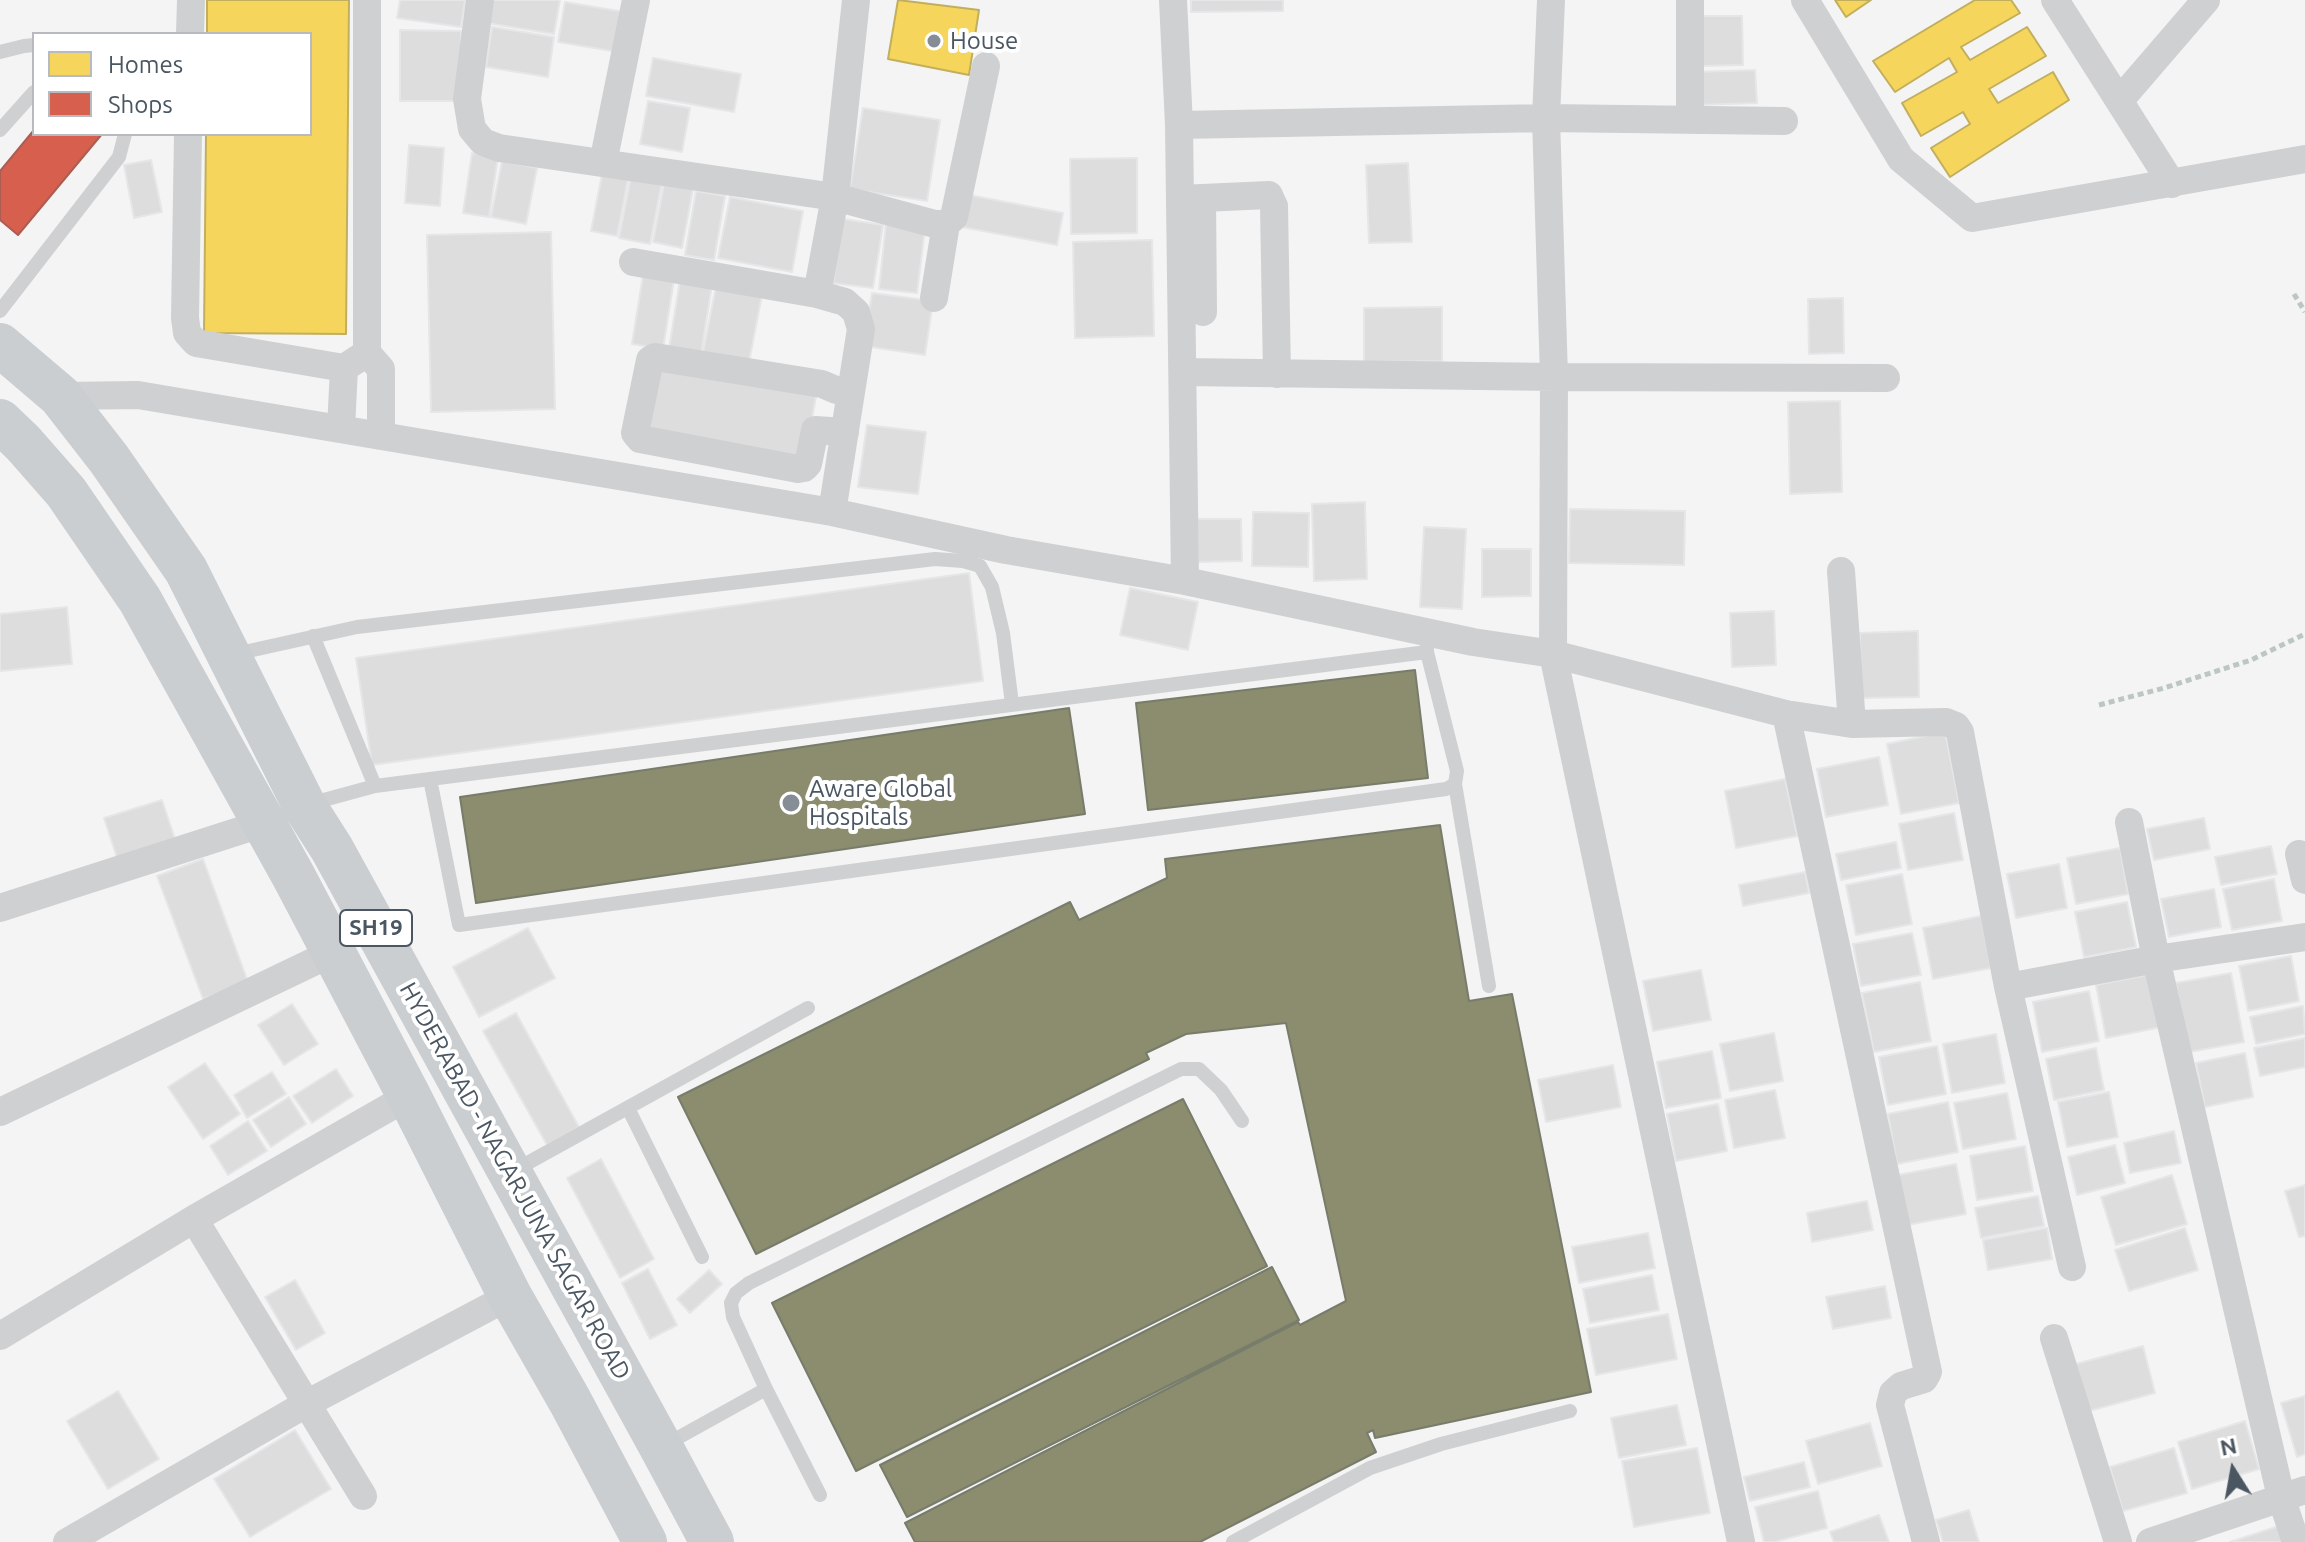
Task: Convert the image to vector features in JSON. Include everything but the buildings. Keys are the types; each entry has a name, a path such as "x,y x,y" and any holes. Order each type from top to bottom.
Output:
{"main road":[{"name":"HYDERABAD - NAGARJUNA SAGAR ROAD","path":"0,345 60,396 109,459 186,570 304,805 339,862 712,1542"},
{"name":"HYDERABAD - NAGARJUNA SAGAR ROAD","path":"0,421 66,492 140,600 334,952 510,1296 645,1542"}],"street":[{"path":"190,32 191,0"},
{"path":"341,429 356,360 367,0"},
{"path":"480,0 467,99 472,129 483,142 499,148 835,197 935,224 946,224"},
{"path":"603,163 636,0"},
{"path":"817,294 835,197 856,0"},
{"path":"1173,0 1179,125 1191,198 1203,312"},
{"path":"1551,0 1546,118 1554,377 1553,654 1741,1542"},
{"path":"1690,0 1690,120"},
{"path":"1805,0 1901,159 1972,218 2305,159"},
{"path":"2055,0 2172,184"},
{"path":"2120,100 2206,0"},
{"path":"934,298 946,224 954,217 986,66"},
{"path":"1179,125 1546,118 1784,121"},
{"path":"188,136 187,333 196,343 356,360 381,369 381,436"},
{"path":"1191,198 1269,195 1274,206 1277,374"},
{"path":"1185,581 1183,372 1191,198"},
{"path":"633,262 817,294 845,302 856,312 861,329 832,512"},
{"path":"845,432 815,430 808,464 798,469 640,439 635,433 650,360 655,357 822,384 836,390 851,390"},
{"path":"1183,372 1886,378"},
{"path":"60,396 138,395 832,512 1006,550 1185,581 1427,642 1553,654 1786,714 1852,724 1946,722 1956,726 1960,732 2008,987 2072,1267"},
{"path":"1841,571 1852,724"},
{"path":"1786,714 1928,1372 1924,1379 1901,1386 1893,1393 1890,1405 1926,1542"},
{"path":"2129,822 2156,959 2293,1493 2296,1542"},
{"path":"0,908 264,823"},
{"path":"2008,987 2156,959 2305,937"},
{"path":"0,1112 334,952"},
{"path":"0,1336 194,1219 409,1096"},
{"path":"194,1219 363,1496"},
{"path":"67,1542 306,1404 510,1296"},
{"path":"2054,1338 2118,1542"},
{"path":"2150,1542 2293,1493"}],"lane":[{"path":"0,52 32,45"},
{"path":"0,130 32,94"},
{"path":"0,311 119,157 124,136"},
{"path":"229,655 357,627 935,559 980,566 992,587 1003,633 1012,704"},
{"path":"313,636 375,786"},
{"path":"304,805 375,786 1012,704 1427,642 1457,771 1455,784 1489,986"},
{"path":"430,779 459,925 1446,789 1455,784"},
{"path":"510,1173 808,1008"},
{"path":"820,1495 733,1317 731,1303 736,1293 749,1283 1181,1069 1199,1069 1221,1090 1242,1121"},
{"path":"628,1108 702,1257"},
{"path":"661,1447 766,1389"},
{"path":"1233,1542 1370,1468 1441,1444 1570,1411"}],"path":[{"path":"2294,294 2305,312"},
{"path":"2099,705 2251,660 2305,634"}],"place":[{"name":"House","path":"934,41"},
{"name":"Aware Global Hospitals","path":"791,803"}]}
